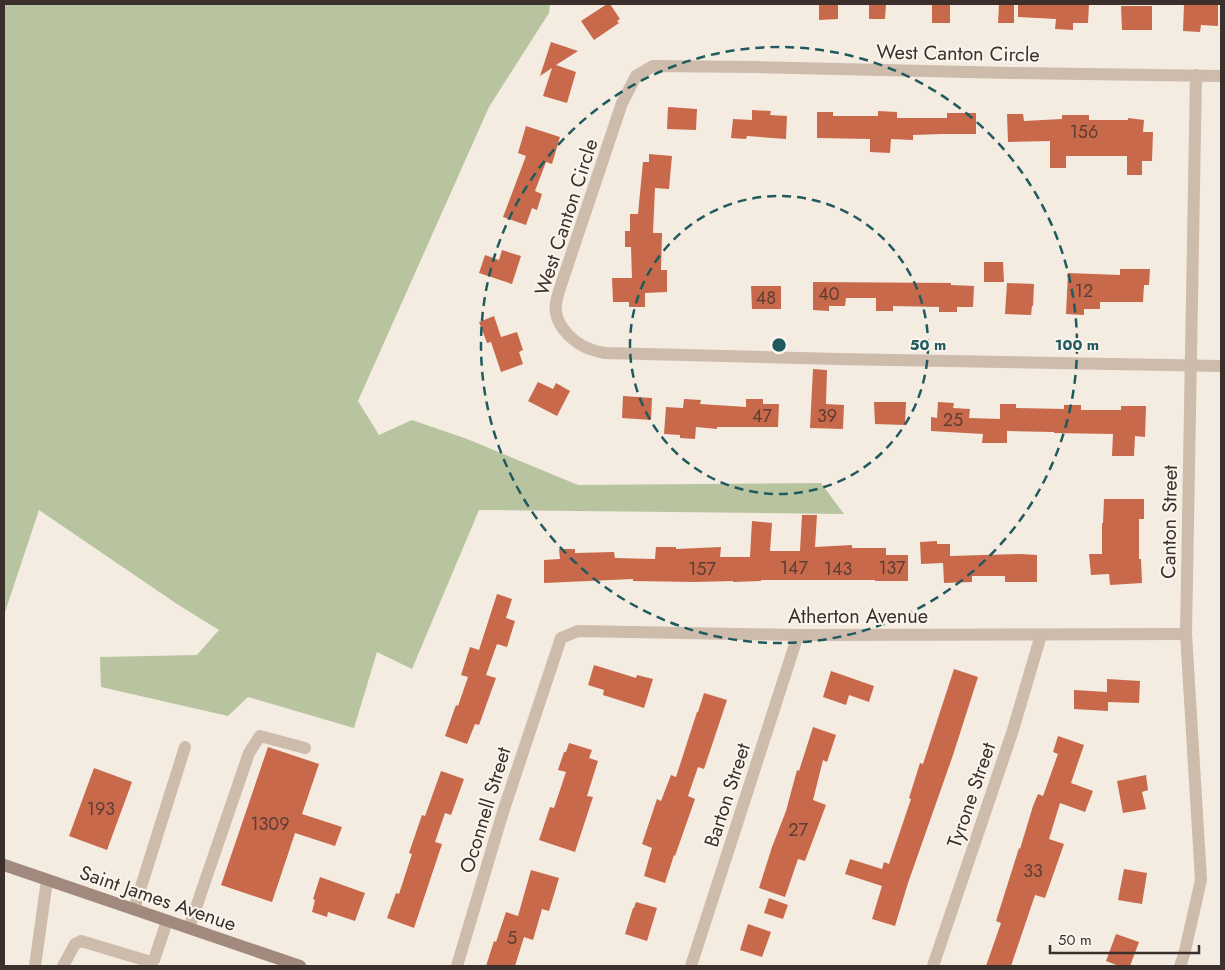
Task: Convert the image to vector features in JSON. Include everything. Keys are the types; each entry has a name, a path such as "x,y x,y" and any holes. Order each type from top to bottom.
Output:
{"main road":[{"name":"Saint James Avenue","path":"4,865 300,966"}],"street":[{"name":"West Canton Circle","path":"1221,76 653,66 636,76 622,103 556,303 556,313 564,331 571,338 590,350 605,353 847,360 1221,366"},
{"name":"Canton Street","path":"1180,966 1201,880 1186,634 1196,75"},
{"name":"Atherton Avenue","path":"552,666 561,638 578,631 798,635 1186,634"},
{"name":"Barton Street","path":"691,966 798,635"},
{"name":"Tyrone Street","path":"933,966 1013,730 1041,635"},
{"name":"Oconnell Street","path":"457,966 503,812 552,666"},
{"path":"189,928 249,753 260,736 305,748"},
{"path":"134,909 185,747"},
{"path":"37,966 47,880"},
{"path":"63,966 75,944 81,941 151,962 154,960 166,920"}],"green space":[{"path":"4,4 550,4 549,13 489,107 358,401 379,435 412,420 467,439 578,485 821,483 844,514 479,510 412,669 377,652 354,728 248,697 228,716 101,687 100,657 197,655 219,630 177,604 39,510 4,615"}],"building":[{"path":"607,4 610,4 620,19 617,21 619,23 594,40 581,21"},
{"path":"819,4 838,4 838,19 819,20"},
{"path":"869,4 886,4 885,19 869,19"},
{"path":"932,4 950,4 950,23 932,23"},
{"path":"999,4 1014,4 1014,23 998,23"},
{"path":"1018,4 1089,4 1088,23 1073,23 1073,30 1055,29 1056,19 1018,17"},
{"path":"1184,4 1218,4 1218,26 1201,25 1200,32 1183,31"},
{"path":"1121,6 1152,6 1152,30 1122,30"},
{"path":"551,42 578,51 556,65 576,72 567,103 543,96 552,68 540,76"},
{"path":"668,107 697,109 696,130 667,129"},
{"path":"752,110 771,111 770,115 787,116 786,139 747,136 746,139 731,138 733,119 752,120"},
{"path":"878,111 897,112 897,118 947,118 947,113 976,113 976,134 913,135 913,140 891,139 890,153 870,152 870,139 817,138 817,112 833,112 833,116 878,116"},
{"path":"1007,114 1023,114 1024,121 1062,119 1062,115 1089,115 1089,120 1128,120 1128,118 1144,120 1143,132 1153,132 1152,161 1142,161 1142,175 1127,175 1127,156 1066,156 1066,168 1050,168 1050,141 1008,142"},
{"path":"526,126 560,137 552,164 546,162 535,191 542,194 537,210 532,208 526,225 503,217 526,156 518,153"},
{"path":"649,154 672,156 669,189 655,188 653,233 662,233 661,270 667,270 667,292 645,293 645,307 629,307 629,302 613,302 612,278 632,278 631,247 625,247 625,231 630,231 630,214 638,214 643,162 649,162"},
{"path":"502,250 521,256 512,284 479,273 485,255 499,260"},
{"path":"984,262 1003,262 1004,282 984,282"},
{"path":"1120,269 1150,269 1149,285 1144,285 1143,302 1100,302 1100,309 1084,309 1084,315 1066,314 1068,273 1120,275"},
{"path":"813,282 951,283 951,285 974,286 973,307 957,307 957,312 939,312 939,307 893,306 893,311 876,311 876,298 846,298 845,306 829,306 829,311 813,310"},
{"path":"1007,283 1034,284 1031,315 1005,314"},
{"path":"751,286 781,286 781,309 752,309"},
{"path":"494,316 501,337 517,332 523,350 519,352 523,364 501,372 491,342 487,343 479,322"},
{"path":"813,369 827,370 826,404 844,405 843,429 810,428"},
{"path":"538,382 553,389 556,383 570,391 557,416 528,401"},
{"path":"623,396 652,398 651,420 622,418"},
{"path":"684,399 701,400 700,404 746,407 746,399 763,399 763,404 779,404 778,427 717,427 717,429 696,427 695,439 680,438 680,435 664,434 666,407 683,408"},
{"path":"874,402 906,402 905,425 875,424"},
{"path":"938,402 954,403 953,408 970,409 969,418 1000,419 1000,404 1016,404 1016,408 1064,409 1064,405 1081,405 1081,410 1121,410 1121,406 1146,406 1145,437 1135,436 1134,456 1112,456 1113,434 1007,431 1007,443 982,443 983,434 931,431 931,417 937,418"},
{"path":"1104,499 1144,499 1144,519 1139,519 1139,559 1141,559 1142,583 1110,585 1109,574 1091,575 1089,554 1102,554"},
{"path":"802,515 817,515 815,547 852,545 852,548 886,548 886,555 908,555 908,581 761,580 694,582 633,581 633,579 544,583 544,560 560,559 559,549 575,549 575,553 614,552 615,558 655,559 656,547 676,547 676,549 721,547 720,557 750,557 752,521 772,523 770,551 800,551"},
{"path":"937,541 937,544 950,544 950,556 1037,555 1037,582 1005,582 1005,576 972,576 972,582 944,583 943,563 921,564 920,542"},
{"path":"497,594 512,599 506,618 515,621 507,647 497,644 486,675 496,678 479,725 475,724 467,744 445,736 468,677 461,675 470,647 479,650"},
{"path":"594,665 636,678 637,675 653,679 644,708 603,695 604,690 588,685"},
{"path":"954,669 978,677 895,926 872,919 882,886 845,874 850,859 882,869 884,862 889,864 911,799 909,798 920,763 923,764"},
{"path":"831,671 874,686 869,702 849,695 846,705 823,697"},
{"path":"1107,679 1140,681 1139,703 1108,702 1108,711 1074,709 1074,690 1107,692"},
{"path":"704,693 727,700 704,769 698,767 688,796 695,799 665,883 644,876 652,848 642,844 657,799 661,801 671,775 676,777"},
{"path":"813,727 836,735 827,762 823,760 813,800 826,805 805,861 798,859 785,897 759,888"},
{"path":"1058,736 1084,745 1071,783 1093,791 1085,812 1060,803 1049,839 1064,844 1045,898 1035,895 1011,966 986,966 1001,923 996,921 1033,806 1038,794 1043,796 1058,754 1053,752"},
{"path":"569,743 592,750 589,758 598,761 587,796 593,797 575,852 539,840 550,807 554,808 566,772 558,770"},
{"path":"268,747 319,764 302,814 342,827 335,846 295,833 272,902 221,885"},
{"path":"94,768 132,782 107,850 69,836"},
{"path":"441,771 464,779 451,815 445,813 435,842 442,844 414,928 387,918 396,893 399,894 412,854 409,853 422,815 425,816"},
{"path":"1146,775 1148,790 1142,792 1146,809 1123,813 1117,781"},
{"path":"1124,869 1147,873 1142,904 1118,900"},
{"path":"531,870 559,878 549,911 542,909 533,940 524,937 515,966 486,966 506,912 518,916"},
{"path":"320,877 365,893 355,921 328,912 327,917 312,912 315,900 313,899"},
{"path":"769,898 788,905 783,919 764,913"},
{"path":"636,902 657,908 647,941 625,934"},
{"path":"748,924 771,932 762,957 740,950"},
{"path":"1116,934 1139,942 1130,966 1119,966 1106,961"}]}
